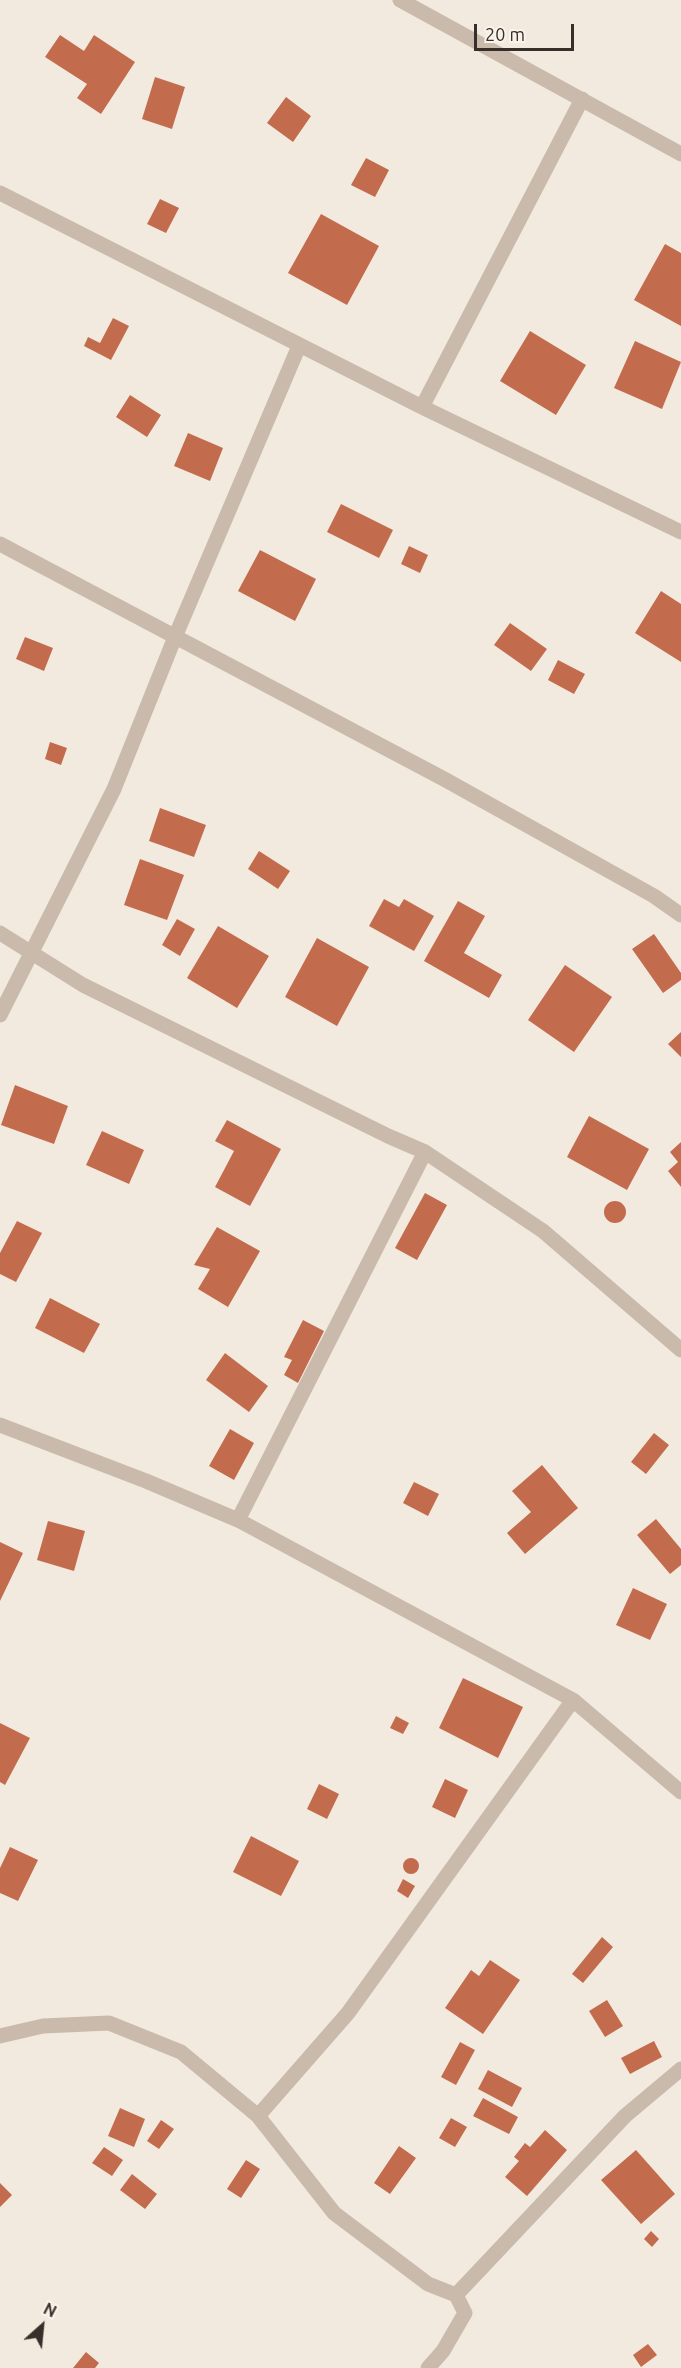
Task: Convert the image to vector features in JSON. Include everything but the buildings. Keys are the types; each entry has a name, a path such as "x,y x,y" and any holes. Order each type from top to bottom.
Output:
{"street":[{"path":"400,0 681,154"},
{"path":"422,408 582,99"},
{"path":"0,193 422,408 681,532"},
{"path":"0,1015 114,789 175,637 299,346"},
{"path":"0,544 251,675 548,836 654,896 681,915"},
{"path":"0,933 83,985 377,1131 425,1152 543,1231 681,1350"},
{"path":"238,1520 425,1152"},
{"path":"0,1425 146,1481 238,1520 573,1700 681,1792"},
{"path":"258,2116 348,2013 573,1700"},
{"path":"0,2036 43,2026 110,2023 181,2052 258,2116 334,2212 428,2284 456,2295 465,2313 443,2351 428,2368"},
{"path":"456,2295 625,2116 681,2070"}]}
